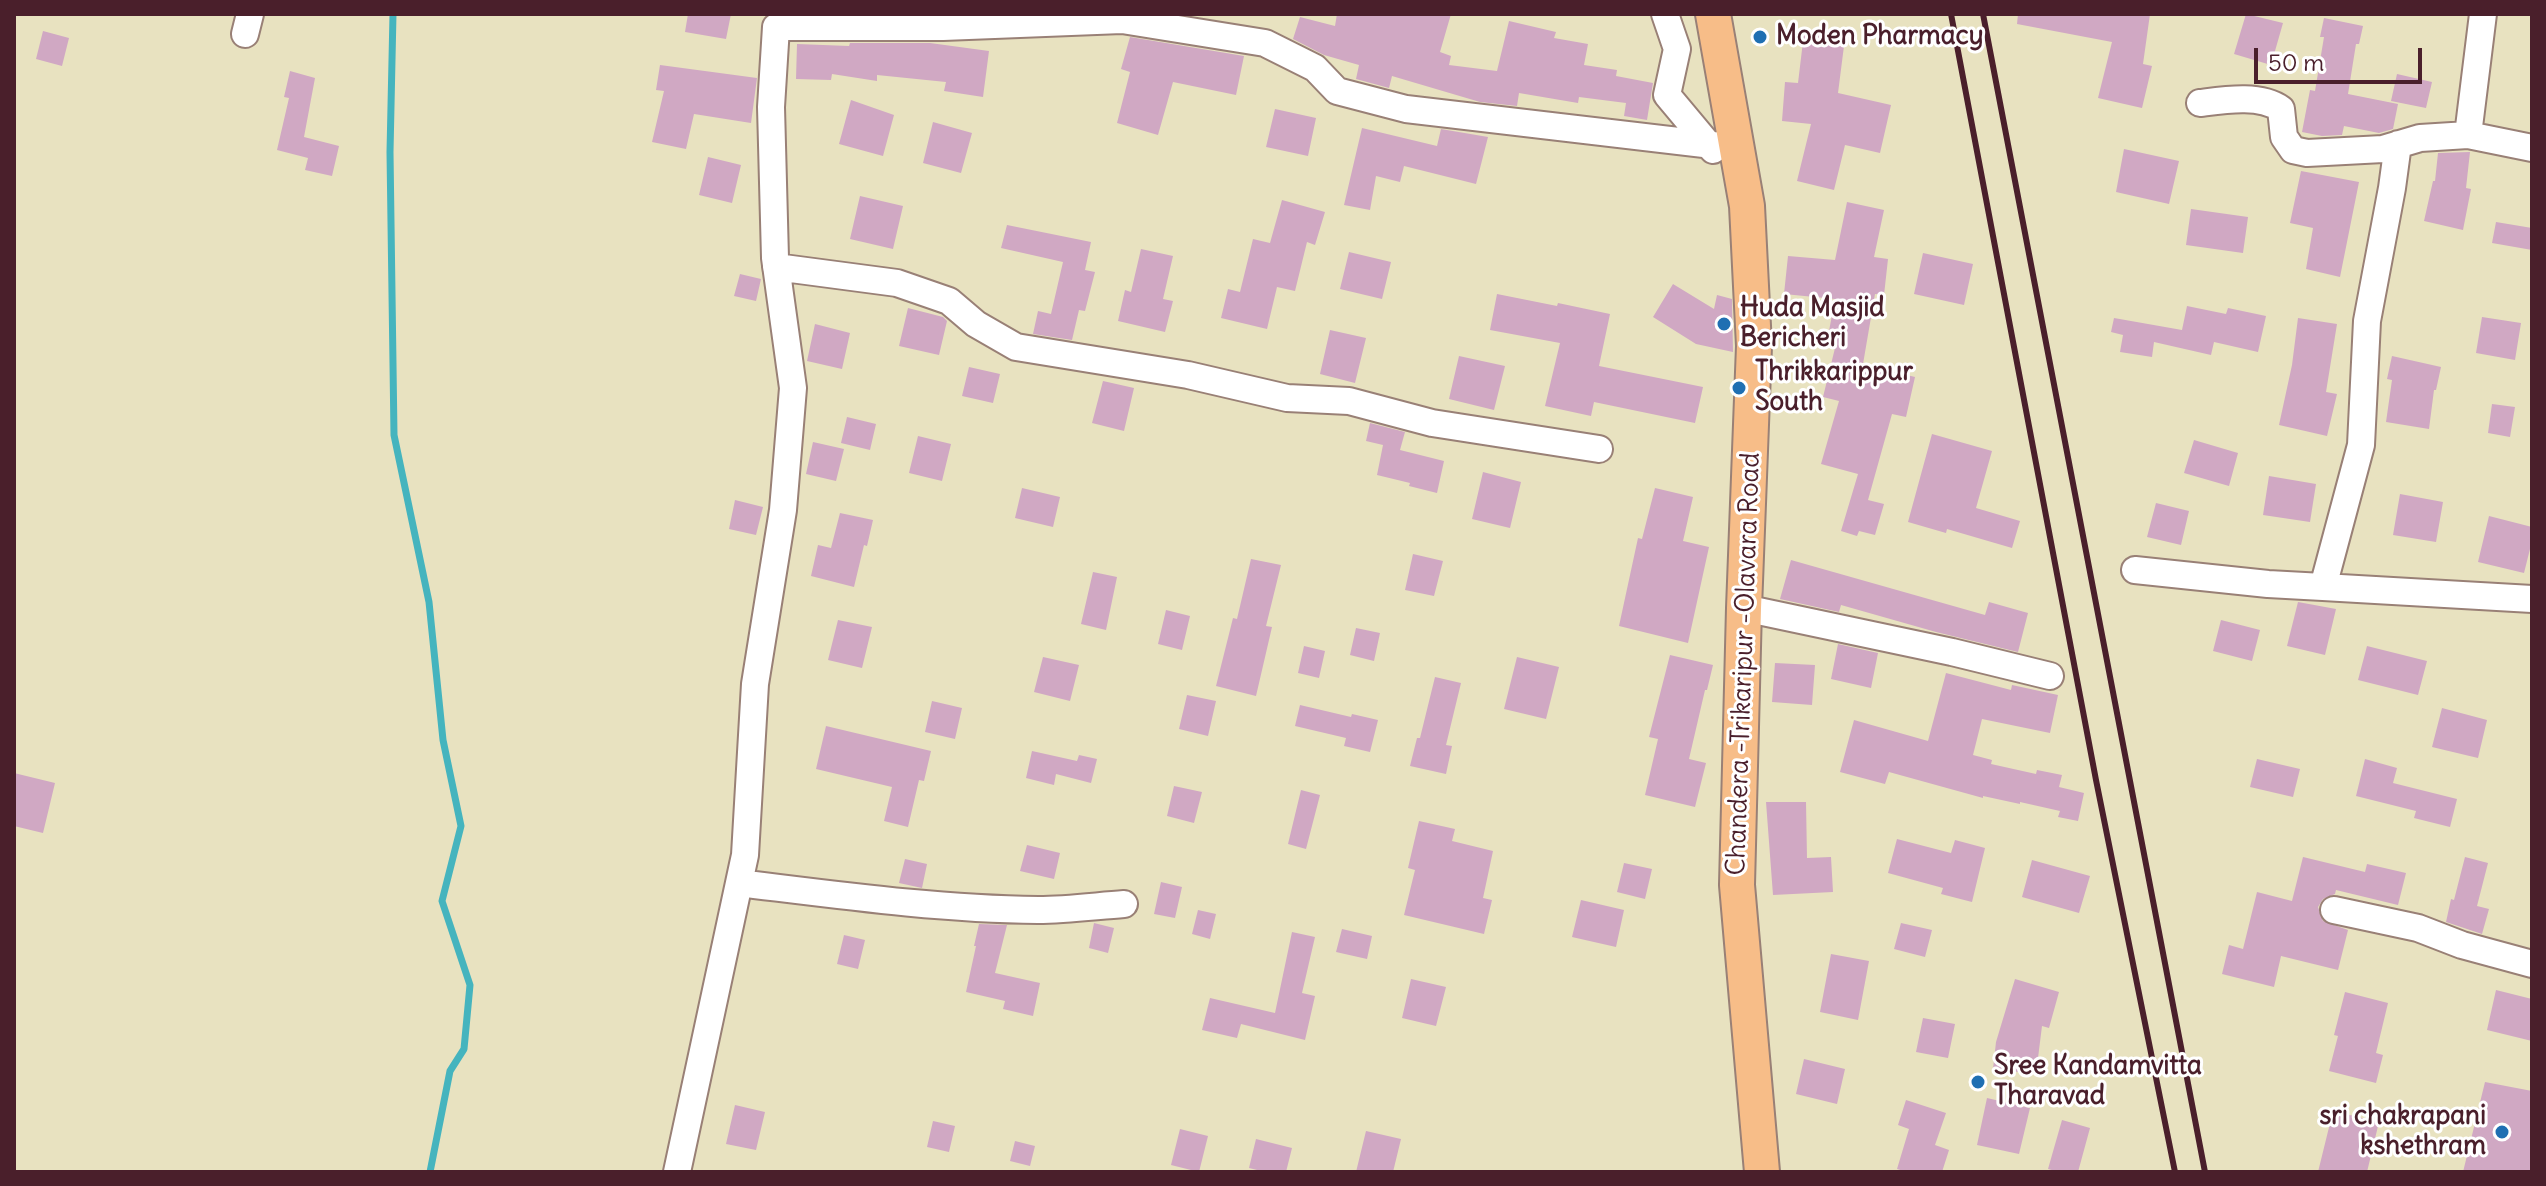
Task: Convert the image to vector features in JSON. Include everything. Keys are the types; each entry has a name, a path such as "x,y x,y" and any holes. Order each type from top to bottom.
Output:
{"main road":[{"name":"Chandera -Trikaripur -Olavara Road","path":"1713,14 1723,146 1744,190 1754,346 1737,885 1762,1172"}],"street":[{"path":"1665,14 1677,49 1667,95 1723,146"},
{"path":"2468,135 2483,14"},
{"path":"677,1172 745,855 755,684 783,510 793,388 776,267 771,107 774,21 943,27 1122,20 1265,43 1315,68 1337,91 1406,109 1723,146"},
{"path":"2200,103 2221,100 2271,102 2281,109 2284,137 2293,150 2307,153 2383,149 2420,138 2468,135 2532,148"},
{"path":"2323,587 2361,445 2367,321 2398,144"},
{"path":"776,267 897,283 949,301 976,324 1016,347 1188,375 1287,398 1349,401 1432,423 1599,449"},
{"path":"2135,570 2268,584 2532,599"},
{"path":"1744,608 2050,676"},
{"path":"739,883 852,897 975,907 1041,910 1124,904"},
{"path":"2334,910 2418,928 2462,945 2532,964"}],"building":[{"path":"688,14 731,14 726,39 685,32"},
{"path":"1337,14 1451,14 1440,52 1451,56 1449,65 1497,71 1509,21 1556,32 1554,38 1588,44 1584,65 1617,70 1616,76 1653,83 1647,120 1624,116 1626,103 1579,97 1578,103 1519,93 1517,106 1480,102 1392,76 1389,88 1356,79 1359,65 1324,55 1293,39 1300,17 1335,26"},
{"path":"2018,14 2150,14 2143,64 2152,66 2142,108 2098,98 2112,42 2017,24"},
{"path":"2246,14 2283,23 2271,65 2234,54"},
{"path":"2324,18 2363,26 2359,44 2356,44 2348,94 2398,104 2393,129 2379,133 2344,126 2342,135 2322,136 2302,132 2310,90 2315,91"},
{"path":"43,31 69,38 62,66 36,59"},
{"path":"1804,33 1845,38 1838,93 1891,105 1880,153 1845,145 1834,190 1797,181 1811,124 1782,121 1785,82 1798,83"},
{"path":"1130,37 1244,56 1236,95 1173,82 1158,135 1117,123 1130,72 1121,69"},
{"path":"850,43 930,43 989,51 983,97 944,91 946,82 877,75 877,81 832,74 831,80 796,79 797,44 849,46"},
{"path":"660,65 757,78 751,123 694,114 686,149 652,142 664,91 656,90"},
{"path":"290,71 315,78 304,137 339,146 332,176 305,170 308,158 277,150 289,98 284,97"},
{"path":"2397,74 2432,82 2426,108 2391,101"},
{"path":"851,100 894,115 883,156 839,144"},
{"path":"1275,109 1316,118 1308,156 1266,147"},
{"path":"933,122 972,133 961,173 923,163"},
{"path":"1362,128 1437,146 1441,129 1488,137 1476,184 1404,166 1400,182 1376,176 1370,210 1344,205"},
{"path":"2124,149 2179,161 2169,204 2116,192"},
{"path":"2470,152 2466,188 2471,189 2463,230 2424,221 2435,181 2438,153"},
{"path":"708,157 741,165 732,203 699,195"},
{"path":"2301,171 2359,182 2340,277 2306,269 2313,228 2290,223"},
{"path":"860,196 903,206 893,249 850,239"},
{"path":"1282,200 1325,212 1315,245 1307,242 1295,291 1277,287 1267,329 1221,318 1228,289 1240,292 1253,239 1270,243"},
{"path":"1847,202 1884,210 1874,257 1888,259 1884,295 1875,294 1863,364 1915,377 1906,417 1892,414 1868,500 1884,504 1875,535 1859,531 1857,536 1841,531 1858,474 1821,464 1839,401 1823,397 1835,348 1826,347 1835,299 1784,294 1788,256 1835,260"},
{"path":"2191,209 2248,217 2243,253 2186,245"},
{"path":"2496,222 2532,228 2532,250 2492,243"},
{"path":"1007,225 1091,242 1085,270 1095,272 1085,311 1079,310 1072,340 1033,334 1038,311 1051,314 1063,262 1001,248"},
{"path":"1141,249 1173,256 1163,299 1173,301 1165,332 1118,321 1125,290 1131,292"},
{"path":"1349,252 1391,262 1382,299 1340,289"},
{"path":"1923,253 1973,264 1964,305 1914,294"},
{"path":"740,274 761,279 756,301 734,296"},
{"path":"1673,284 1714,309 1717,295 1732,299 1733,352 1696,344 1653,317"},
{"path":"1497,294 1610,314 1599,366 1703,387 1695,423 1594,402 1591,416 1545,406 1560,343 1490,330"},
{"path":"2187,306 2226,314 2228,308 2266,316 2258,352 2214,342 2211,355 2154,342 2152,357 2120,352 2123,335 2111,332 2114,318 2182,330"},
{"path":"908,308 943,317 947,321 939,355 899,346"},
{"path":"2482,317 2521,323 2515,360 2476,353"},
{"path":"2298,318 2337,324 2326,392 2337,394 2327,436 2279,425"},
{"path":"815,324 850,333 842,369 807,361"},
{"path":"1330,330 1366,338 1355,383 1320,374"},
{"path":"1459,356 1505,366 1494,410 1449,399"},
{"path":"2392,356 2441,367 2434,390 2429,429 2386,422 2392,380 2387,379"},
{"path":"969,367 1000,374 993,403 962,396"},
{"path":"1103,381 1134,388 1124,431 1092,423"},
{"path":"2492,404 2515,407 2510,437 2488,433"},
{"path":"847,417 876,424 870,450 841,443"},
{"path":"1370,423 1405,432 1400,450 1444,461 1437,493 1377,475 1383,445 1366,441"},
{"path":"1932,434 1992,451 1976,508 2020,521 2012,548 1947,529 1946,533 1908,522"},
{"path":"918,436 951,444 942,481 909,473"},
{"path":"2194,440 2238,453 2229,486 2184,473"},
{"path":"813,442 844,449 836,481 806,474"},
{"path":"1483,472 1521,482 1510,528 1472,519"},
{"path":"2269,476 2316,484 2310,522 2263,515"},
{"path":"1022,488 1060,497 1053,527 1015,518"},
{"path":"1655,488 1693,497 1683,541 1709,547 1688,643 1619,626 1638,538 1642,539"},
{"path":"2400,494 2443,502 2436,542 2393,535"},
{"path":"735,500 763,507 756,535 729,529"},
{"path":"2156,503 2189,511 2181,545 2147,537"},
{"path":"840,513 873,520 854,587 811,576 818,545 831,548"},
{"path":"2489,516 2532,527 2524,573 2478,562"},
{"path":"1413,554 1443,561 1434,596 1405,590"},
{"path":"1251,559 1281,565 1266,626 1272,627 1256,696 1216,686 1233,618 1237,619"},
{"path":"1791,560 1985,615 1989,602 2028,613 2018,652 1841,605 1839,612 1780,599"},
{"path":"1093,572 1117,577 1106,630 1081,624"},
{"path":"2298,602 2336,609 2325,655 2287,646"},
{"path":"1166,610 1190,616 1182,650 1158,644"},
{"path":"838,620 872,627 862,668 828,660"},
{"path":"2221,620 2260,630 2252,661 2213,651"},
{"path":"1356,628 1380,633 1374,661 1350,655"},
{"path":"1838,644 1878,653 1871,688 1831,679"},
{"path":"1304,646 1325,651 1319,678 1298,673"},
{"path":"2367,646 2427,661 2418,695 2358,680"},
{"path":"1670,655 1713,665 1689,759 1706,763 1695,807 1645,795 1658,739 1649,737"},
{"path":"1043,657 1079,665 1070,701 1034,692"},
{"path":"1517,657 1559,667 1546,719 1504,709"},
{"path":"1775,663 1815,665 1812,705 1772,702"},
{"path":"1946,673 2011,690 2012,685 2058,695 2050,733 1982,719 1973,755 1992,760 1991,764 2036,774 2037,770 2062,775 2059,787 2084,793 2078,821 2058,817 2060,811 1983,798 1889,772 1885,784 1840,772 1854,720 1928,741"},
{"path":"1435,677 1461,683 1446,745 1452,746 1446,774 1410,766"},
{"path":"1187,695 1216,701 1208,736 1179,729"},
{"path":"932,701 962,708 955,739 925,732"},
{"path":"1300,705 1378,720 1370,752 1344,746 1346,738 1295,726"},
{"path":"2442,708 2487,720 2478,758 2432,747"},
{"path":"826,726 931,751 924,781 919,780 908,827 884,821 892,787 816,769"},
{"path":"1032,751 1077,761 1079,755 1097,759 1091,783 1056,774 1054,785 1026,778"},
{"path":"2257,759 2300,769 2293,797 2250,787"},
{"path":"2365,759 2397,768 2393,783 2457,799 2450,827 2414,818 2416,811 2356,796"},
{"path":"14,773 55,783 43,833 14,826"},
{"path":"1174,786 1202,792 1194,823 1167,816"},
{"path":"1301,790 1320,795 1306,849 1288,844"},
{"path":"1766,802 1806,802 1807,858 1831,857 1833,892 1773,895"},
{"path":"1419,821 1455,829 1452,841 1493,851 1483,898 1492,900 1484,934 1404,915 1415,870 1408,868"},
{"path":"1897,839 1951,853 1955,840 1985,848 1972,902 1941,894 1943,888 1888,873"},
{"path":"1027,845 1060,853 1054,879 1020,871"},
{"path":"2303,857 2365,872 2367,864 2406,873 2398,905 2336,890 2335,894 2323,899 2318,907 2323,921 2348,930 2338,970 2281,956 2274,987 2222,974 2229,945 2243,949 2257,892 2292,901"},
{"path":"2465,857 2488,863 2477,906 2489,909 2482,934 2446,922"},
{"path":"905,859 927,864 922,888 899,883"},
{"path":"2032,860 2090,876 2079,913 2022,897"},
{"path":"1624,863 1652,869 1645,899 1617,892"},
{"path":"1161,882 1182,887 1175,918 1154,914"},
{"path":"1581,900 1624,910 1616,947 1572,937"},
{"path":"1198,910 1216,914 1210,939 1192,934"},
{"path":"1094,923 1114,928 1108,953 1089,948"},
{"path":"1901,923 1932,930 1925,957 1894,949"},
{"path":"979,924 1007,925 995,973 1040,983 1033,1016 1003,1009 1005,1001 966,992"},
{"path":"1342,929 1372,936 1367,959 1336,952"},
{"path":"1292,932 1315,937 1302,993 1315,996 1305,1040 1241,1024 1237,1038 1202,1030 1210,998 1275,1013"},
{"path":"844,935 865,940 858,969 837,964"},
{"path":"1831,954 1869,961 1858,1020 1820,1012"},
{"path":"1411,979 1446,987 1436,1026 1402,1018"},
{"path":"2015,979 2059,992 2049,1028 2042,1026 2036,1074 1993,1069 1996,1042"},
{"path":"2496,990 2532,999 2532,1041 2487,1030"},
{"path":"2345,992 2388,1003 2376,1053 2383,1055 2376,1083 2329,1071"},
{"path":"1923,1018 1955,1024 1948,1058 1916,1052"},
{"path":"1804,1059 1845,1069 1837,1104 1796,1094"},
{"name":"sri chakrapani kshethram","path":"2485,1082 2532,1091 2532,1172 2463,1172"},
{"path":"1987,1098 2030,1108 2019,1154 1977,1145"},
{"path":"1906,1100 1946,1113 1935,1145 1949,1150 1942,1172 1897,1169 1909,1129 1898,1125"},
{"path":"735,1105 765,1112 756,1150 726,1144"},
{"path":"2333,1111 2379,1122 2367,1172 2318,1172"},
{"path":"2062,1120 2090,1128 2078,1172 2048,1169"},
{"path":"933,1121 955,1126 949,1152 927,1147"},
{"path":"1180,1129 1208,1136 1199,1172 1171,1165"},
{"path":"1366,1131 1401,1139 1393,1172 1356,1172"},
{"path":"1256,1139 1292,1148 1286,1172 1249,1168"},
{"path":"1015,1141 1035,1146 1030,1166 1010,1161"}],"waterway":[{"path":"393,14 390,152 394,435 429,602 443,740 461,826 442,901 470,985 464,1049 450,1071 430,1172"}],"railway":[{"path":"1951,14 2096,780 2175,1172"},
{"path":"1983,14 2205,1172"}],"place":[{"name":"Moden Pharmacy","path":"1760,37"},
{"name":"Huda Masjid Bericheri","path":"1724,324"},
{"name":"Thrikkarippur South","path":"1739,388"},
{"name":"Sree Kandamvitta Tharavad","path":"1978,1082"},
{"name":"sri chakrapani kshethram","path":"2502,1132"}]}
